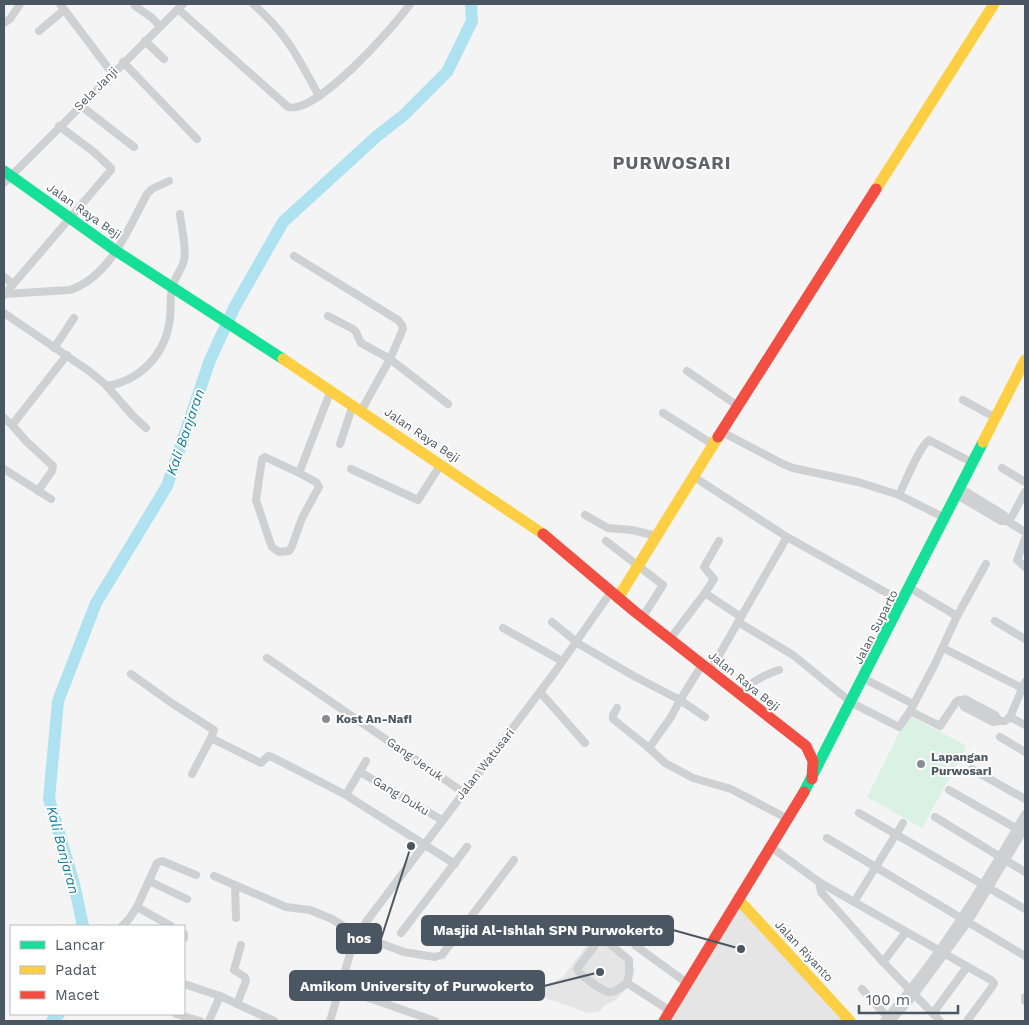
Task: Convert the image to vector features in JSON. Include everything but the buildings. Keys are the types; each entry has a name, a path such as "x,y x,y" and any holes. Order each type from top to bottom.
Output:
{"street":[{"path":"4,23 10,19 20,4"},
{"path":"253,4 271,19 283,34 296,53 319,96"},
{"path":"180,6 288,107 294,108 319,96 361,62 410,4"},
{"path":"615,595 638,567 738,406 994,4"},
{"path":"135,6 160,26"},
{"name":"Sela Janji","path":"6,176 180,6"},
{"path":"39,31 62,7 112,72"},
{"path":"145,41 164,58"},
{"path":"123,62 197,138"},
{"path":"80,105 134,147"},
{"path":"7,292 112,170 94,152 59,126"},
{"name":"Jalan Raya Beji","path":"6,176 116,251 256,340 535,527 642,618 806,746"},
{"path":"7,292 60,291 79,287 89,280 116,251 147,194 152,189 169,181"},
{"path":"107,386 119,384 141,373 157,352 168,329 172,286 185,259 180,214"},
{"path":"294,256 398,320 403,329 390,359 357,408 340,444"},
{"path":"4,277 7,292"},
{"path":"4,312 107,386 146,428"},
{"path":"328,316 353,329 361,343 390,359 448,404"},
{"path":"54,348 74,318"},
{"path":"12,425 66,355"},
{"name":"Jalan Suparto","path":"664,1021 788,819 836,736 996,418 1022,376 1025,360"},
{"path":"687,371 738,406"},
{"path":"299,473 331,390"},
{"path":"963,400 996,418"},
{"path":"663,413 714,445"},
{"path":"4,418 53,466 52,471 38,491"},
{"path":"722,432 764,455 793,468 858,482 899,495 946,518"},
{"path":"899,495 926,441 929,440 973,463"},
{"path":"265,457 299,473 316,482 319,487 302,518 289,551 279,552 270,542 256,503 262,459 265,457"},
{"path":"351,469 418,500 441,464"},
{"path":"1002,468 1025,482"},
{"path":"4,470 51,499"},
{"path":"694,477 787,537 903,602"},
{"path":"959,491 1004,515 1008,522 1025,532"},
{"path":"1008,522 1025,494"},
{"path":"585,515 608,528 632,530 657,536"},
{"path":"649,748 671,717 680,700 706,668 740,620 787,537"},
{"path":"1025,539 1016,560 1025,567"},
{"path":"606,541 664,585 642,618"},
{"path":"670,639 714,579 704,568 719,541"},
{"path":"705,593 740,620 793,655 852,703 899,727 911,708 986,564"},
{"path":"910,588 958,616"},
{"name":"Jalan Watusari","path":"330,1021 350,954 366,922 577,642 615,595"},
{"path":"995,621 1025,639"},
{"path":"552,622 577,642 632,675 680,700 705,717"},
{"path":"503,628 562,662"},
{"path":"864,679 940,726 958,700 968,700 995,715 999,720 1005,721 1010,717 1024,685 943,648"},
{"name":"Gang Jeruk","path":"267,658 463,792"},
{"path":"739,694 759,678 779,670"},
{"path":"131,674 172,704 213,729 214,732 192,774"},
{"path":"540,692 585,744"},
{"path":"617,708 613,719 665,763 682,773 730,789 788,819"},
{"path":"1010,717 1025,725"},
{"path":"806,746 816,747 824,745 836,736"},
{"path":"1000,737 1025,752"},
{"path":"211,738 261,763 269,756 346,795 425,843 455,864"},
{"path":"806,746 813,761 812,779"},
{"path":"346,795 366,761"},
{"path":"972,769 1025,799"},
{"name":"Gang Duku","path":"360,772 442,820"},
{"path":"949,790 1022,831"},
{"path":"859,813 1025,909"},
{"path":"862,989 889,1020 913,992 966,920 1022,831 1025,814"},
{"path":"935,817 1025,872"},
{"path":"854,902 903,823"},
{"path":"827,838 1025,956"},
{"path":"401,933 467,847"},
{"path":"770,847 819,882 991,980 994,983 992,988 967,1021"},
{"path":"214,876 286,907 310,910 332,918 358,935 404,952 430,956 442,955 514,860"},
{"path":"123,925 137,907 157,863 160,861 196,875"},
{"path":"149,881 188,899"},
{"path":"819,882 821,892 883,962 940,1021"},
{"path":"235,885 236,918"},
{"name":"Jalan Riyanto","path":"738,900 850,1021"},
{"path":"137,907 169,925"},
{"path":"883,962 906,932"},
{"path":"604,938 630,960 626,983 613,992 606,992 577,970 600,939 604,938"},
{"path":"237,1004 246,981 245,977 234,970 241,945"},
{"path":"636,946 687,983"},
{"path":"933,1013 967,967"},
{"path":"626,983 670,1010"},
{"path":"185,984 220,996 274,1021"},
{"path":"340,988 435,1021"},
{"path":"209,1021 220,996"},
{"path":"179,1015 200,1021"}],"shaded area":[{"path":"738,899 850,1021 664,1021"},
{"path":"599,929 606,934 635,968 632,981 668,1004 664,1011 628,987 616,1000 605,1005 599,1012 588,1013 537,995 540,988 563,977"}],"green space":[{"name":"Lapangan Purwosari","path":"908,715 967,746 922,828 867,797"}],"waterway":[{"name":"Kali Banjaran","path":"83,925 74,884 49,799 58,701 96,603 167,486 210,360 234,308 283,222 377,136 404,115 447,72 472,21 471,4"},
{"name":"Kali Banjaran","path":"52,1021 58,1015"}],"traffic: fast":[{"path":"4,171 116,251 283,359"},
{"path":"804,792 983,442"}],"traffic: slow":[{"path":"876,189 994,4"},
{"path":"283,359 543,534"},
{"path":"983,442 1025,360"},
{"path":"618,598 718,437"},
{"path":"738,899 850,1021"}],"traffic: jam":[{"path":"718,437 876,189"},
{"path":"543,534 634,611 806,746 813,761 812,779"},
{"path":"664,1021 804,792"}],"place":[{"name":"Kost An-Nafi","path":"326,719"},
{"name":"Lapangan Purwosari","path":"921,764"},
{"name":"hos","path":"411,846"},
{"name":"Masjid Al-Ishlah SPN Purwokerto","path":"741,949"},
{"name":"Amikom University of Purwokerto","path":"600,972"}],"district":[{"name":"PURWOSARI","path":"672,163"}]}
